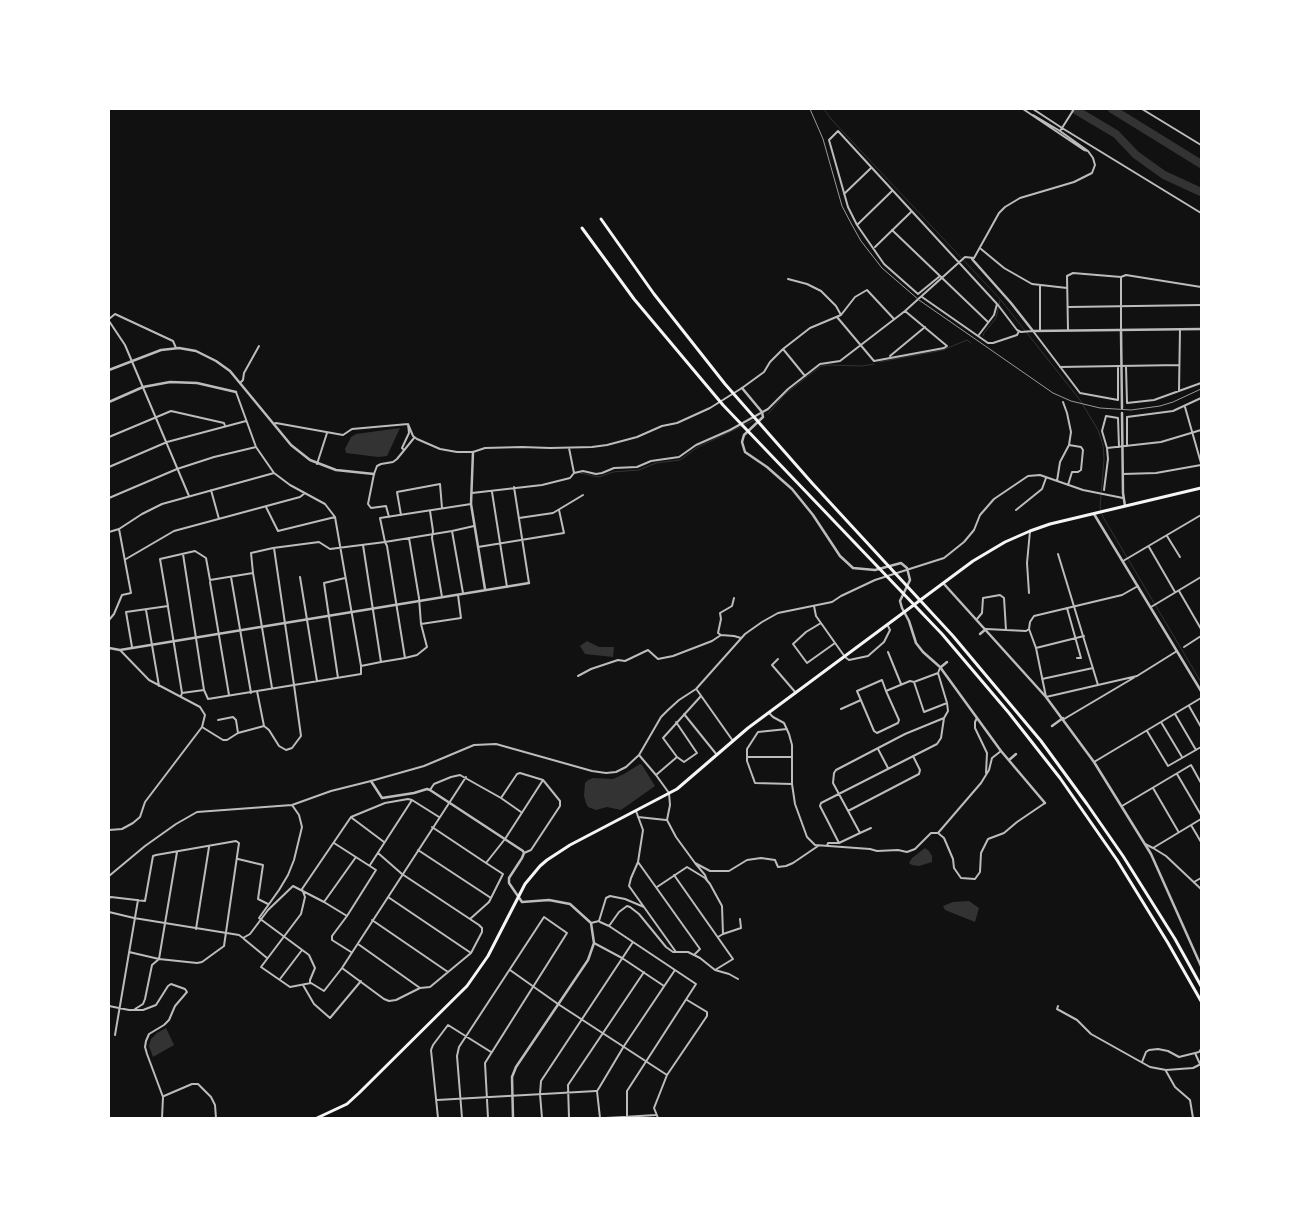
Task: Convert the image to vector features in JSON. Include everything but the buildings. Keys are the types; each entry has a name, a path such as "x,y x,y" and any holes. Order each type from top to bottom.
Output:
{"highway":[{"path":"601,219 649,287 703,358 772,439 941,623 1015,709 1087,804 1150,898 1201,986"},
{"path":"582,228 634,299 688,365 762,447 934,627 1009,712 1081,808 1144,903 1201,1002"},
{"path":"317,1118 347,1104 467,986 488,956 518,896 534,872 547,860 570,845 636,811 684,783 733,741 796,692 984,554 1005,542 1030,531 1201,488"}],"street":[{"path":"1023,109 1061,129 1201,212"},
{"path":"972,259 999,213 1005,207 1020,198 1074,182 1092,173 1095,165 1088,151 1033,109"},
{"path":"1061,129 1074,109"},
{"path":"1142,109 1201,145"},
{"path":"1033,115 1034,118 1088,151"},
{"path":"940,276 918,294 884,264 857,225 843,194 828,140 838,132 911,212 960,262 1019,331 1201,328"},
{"path":"843,194 871,168"},
{"path":"857,225 892,191"},
{"path":"874,247 911,212"},
{"path":"892,230 988,322"},
{"path":"980,248 1004,268 1032,284 1067,288"},
{"path":"472,494 542,485 570,478 574,473 588,471 596,474 614,468 637,467 651,461 679,457 696,445 730,430 768,409 788,389 820,364 840,361 922,297 965,257 972,259 1011,302 1031,331 1080,393 1116,401 1118,400 1120,366 1121,276"},
{"path":"1068,331 1067,276 1073,274 1121,276 1126,274 1201,287"},
{"path":"788,279 808,284 821,290 836,306 841,315"},
{"path":"1040,285 1040,332"},
{"path":"408,424 414,438 440,449 456,452 513,447 592,448 637,437 662,426 677,423 710,408 764,372 770,362 783,349 810,328 841,315 855,297 867,290 894,319"},
{"path":"922,297 988,343 1017,334 1019,331"},
{"path":"978,336 994,315 997,304"},
{"path":"1068,307 1201,305"},
{"path":"837,317 874,361 947,346 905,311"},
{"path":"176,348 173,341 115,314 109,320 120,336 189,496"},
{"path":"890,358 891,354 924,328"},
{"path":"1179,391 1180,329"},
{"path":"240,383 259,346"},
{"path":"109,370 161,350 176,348 196,351 216,361 230,371 291,445 316,464 336,470 374,474"},
{"path":"783,349 805,376"},
{"path":"1060,367 1179,365"},
{"path":"1120,366 1122,408"},
{"path":"1126,366 1127,403 1154,400 1201,383"},
{"path":"109,402 157,384 197,383 236,392 256,447 274,473 304,493 325,504 334,517 352,612 361,674 208,699 204,690 183,554"},
{"path":"742,388 762,412 763,417 744,435 742,442 744,452 767,467 792,489 813,515 847,564 853,568 875,570 901,563 908,570 910,580 900,601 909,620 916,643 940,667 1001,751 1045,803 1004,833 988,839 981,853 980,872 975,879 961,878 954,868 953,859 944,838 938,833 931,833 914,849 907,852 818,846 807,837 795,804 792,784 792,745 788,729 784,723 769,713"},
{"path":"1127,446 1127,417 1173,411 1201,398"},
{"path":"1057,481 1060,462 1069,445 1071,428 1063,402"},
{"path":"1123,474 1156,473 1201,464 1185,407"},
{"path":"109,436 171,411 224,422 225,426"},
{"path":"1121,447 1122,414"},
{"path":"1104,490 1108,459 1102,431 1106,416 1117,417 1125,506"},
{"path":"109,467 166,442 246,421"},
{"path":"273,424 343,435 352,429 408,424"},
{"path":"403,449 409,433 408,424"},
{"path":"1107,448 1161,442 1201,430"},
{"path":"316,464 327,433"},
{"path":"388,517 386,506 371,508 368,504 374,474 377,466 393,462 397,459 403,449 414,438"},
{"path":"1068,485 1070,473 1081,470 1084,450 1081,447 1069,445"},
{"path":"109,498 177,469 214,457 256,447"},
{"path":"569,448 574,473"},
{"path":"473,452 472,504 485,590"},
{"path":"109,532 152,509 189,496 274,473"},
{"path":"109,876 145,846 197,812 292,804 331,791 424,766 474,745 496,744 592,771 616,772 626,767 638,755 661,717 678,700 692,694 741,638 762,622 778,613 832,602 875,580 944,558 964,542 974,530 980,515 994,499 1028,476 1040,475 1096,494 1123,498"},
{"path":"1016,510 1042,489 1046,478"},
{"path":"401,515 397,492 440,484 442,508"},
{"path":"109,648 120,650 529,583 514,488"},
{"path":"211,490 219,519"},
{"path":"492,492 507,587"},
{"path":"126,559 174,531 300,497 304,493"},
{"path":"519,518 559,510 583,495"},
{"path":"405,658 387,546 380,518 472,504"},
{"path":"265,506 278,530 334,517"},
{"path":"478,547 564,533 559,510"},
{"path":"430,511 442,597"},
{"path":"1094,514 1152,606 1201,691"},
{"path":"1124,560 1200,516 1201,520"},
{"path":"272,688 251,553 319,542 330,550 341,549 432,535 474,526"},
{"path":"109,620 114,614 122,595 131,593 119,528"},
{"path":"452,530 463,593"},
{"path":"1029,593 1027,563 1030,531"},
{"path":"1167,536 1180,557"},
{"path":"361,666 417,655 426,647 409,538"},
{"path":"363,545 382,662"},
{"path":"1149,547 1201,628"},
{"path":"257,691 264,726 269,730 279,746 286,750 292,748 301,736 273,548"},
{"path":"182,695 160,559 195,551 206,558 229,695"},
{"path":"1058,554 1098,685"},
{"path":"210,580 254,573"},
{"path":"231,577 251,692"},
{"path":"300,577 317,681"},
{"path":"1152,606 1201,577"},
{"path":"338,678 324,583 345,578"},
{"path":"944,584 1046,697 1094,762 1151,854 1201,966"},
{"path":"1046,697 1036,648 1029,629 1030,622 1034,616 1125,594 1138,586"},
{"path":"421,624 461,618 458,594"},
{"path":"976,619 982,613 983,598 1000,595 1004,598 1006,630"},
{"path":"720,635 718,633 721,619 720,613 732,606 734,598"},
{"path":"132,647 126,612 168,606"},
{"path":"814,606 814,611 821,623 849,660 868,656 884,642 890,630 888,626"},
{"path":"145,608 159,686"},
{"path":"1067,608 1081,658 1078,658"},
{"path":"821,623 806,632 793,644 806,663 835,642"},
{"path":"980,634 986,629 1022,632 1029,629"},
{"path":"578,676 615,660 625,661 648,650 658,658 672,656 712,641 720,635 741,638"},
{"path":"1036,648 1084,636"},
{"path":"1184,647 1201,636"},
{"path":"109,830 128,826 140,818 145,802 202,727 204,715 200,707 182,695 159,686 144,676 120,650"},
{"path":"1052,726 1178,651"},
{"path":"888,652 901,684"},
{"path":"778,659 772,665 796,692"},
{"path":"839,843 820,806 821,803 937,744 944,718 948,711 938,673 940,667 947,662"},
{"path":"1042,679 1093,668"},
{"path":"886,690 938,673"},
{"path":"1046,697 1137,676"},
{"path":"882,680 886,690 899,720 898,723 876,733 857,691 882,680"},
{"path":"914,682 924,712 947,703"},
{"path":"696,689 733,741"},
{"path":"182,695 204,690"},
{"path":"676,722 697,753 684,762 677,757 663,738 676,722 701,696"},
{"path":"1094,762 1201,698"},
{"path":"841,709 861,700"},
{"path":"1189,706 1201,727"},
{"path":"684,714 717,754"},
{"path":"1175,714 1196,750"},
{"path":"218,720 233,717 236,720 238,733"},
{"path":"860,833 833,783 836,770 904,734 944,718"},
{"path":"977,718 975,728 987,753 986,774"},
{"path":"1162,722 1182,758"},
{"path":"202,727 223,740 227,740 238,733 264,726"},
{"path":"788,729 758,732 747,749 747,757 755,783 792,784"},
{"path":"1147,731 1167,766 1201,747"},
{"path":"878,749 888,768"},
{"path":"938,833 981,783 991,766 992,758 1001,751"},
{"path":"1009,760 1016,754"},
{"path":"638,755 656,774 669,793 670,805 667,820 676,837 705,875 722,906 723,934"},
{"path":"848,811 919,774 920,770 913,756"},
{"path":"656,774 677,757"},
{"path":"747,757 792,757"},
{"path":"1121,807 1191,765 1201,782"},
{"path":"501,798 517,774 520,773 543,780 560,802 560,806 531,850 524,853 509,878 509,883 522,902 549,900 570,904 590,923 594,943 588,960 516,1067 512,1077 513,1118"},
{"path":"1153,848 1201,817 1176,774"},
{"path":"430,790 434,784 460,775 501,798 521,812"},
{"path":"302,889 305,897 301,914 262,967 290,987 311,983 324,992 358,944 466,777"},
{"path":"486,862 505,839 543,780"},
{"path":"371,781 382,798 414,793 427,788 524,853"},
{"path":"1153,788 1178,832"},
{"path":"302,889 351,817 385,803 412,800 439,817"},
{"path":"370,866 412,800"},
{"path":"260,920 259,918 288,874 294,860 302,827 299,815 292,804"},
{"path":"636,811 643,830 638,862 631,878 630,886 676,952"},
{"path":"351,817 384,842"},
{"path":"638,817 667,820"},
{"path":"1191,825 1201,842"},
{"path":"432,827 503,874 491,898 470,919"},
{"path":"827,846 828,843 839,843 871,828"},
{"path":"109,898 145,901 153,856 236,840 239,843 224,946 202,962 197,963 159,959 129,952"},
{"path":"334,842 376,870 332,936 332,940 352,952"},
{"path":"1145,844 1166,856 1201,889"},
{"path":"196,929 209,846"},
{"path":"695,863 714,872 729,871 747,860 772,859 775,860 778,867 786,866 818,846"},
{"path":"418,850 491,898"},
{"path":"134,1010 146,1000 152,965 159,959 177,852"},
{"path":"342,968 389,1002 420,988 430,987 470,953 482,932 482,928 402,874 378,853"},
{"path":"324,902 356,857"},
{"path":"237,859 263,865 258,900 268,904"},
{"path":"638,862 700,949 694,955"},
{"path":"657,887 687,867 707,880"},
{"path":"674,876 733,959 715,970"},
{"path":"1194,882 1201,878"},
{"path":"243,938 250,934 260,920 293,886 302,889 347,916"},
{"path":"599,921 606,898 610,896 625,899 644,907"},
{"path":"388,897 470,953"},
{"path":"115,1035 138,900"},
{"path":"609,926 618,912 628,906 639,914 666,947 676,952 688,952 715,970 738,979"},
{"path":"109,912 165,924 239,936 267,958"},
{"path":"462,1118 457,1056 459,1047 544,917 567,933 485,1063 488,1118"},
{"path":"718,937 741,928 740,919"},
{"path":"260,920 309,955 315,968 310,980 311,983"},
{"path":"372,920 448,972"},
{"path":"590,923 599,921 609,926 696,984 627,1090 627,1116"},
{"path":"542,1118 541,1081 633,942"},
{"path":"594,943 622,958 664,986"},
{"path":"358,944 420,988"},
{"path":"280,979 302,950"},
{"path":"510,970 534,985 558,1004 667,1075"},
{"path":"600,1118 598,1091 624,1046 675,970"},
{"path":"569,1118 568,1085 644,972"},
{"path":"303,985 314,1004 330,1018 361,981"},
{"path":"109,1006 143,1010 156,1005 168,986 172,984 185,988 187,992 175,1006 164,1025 149,1034 146,1041 147,1054 163,1097 162,1118"},
{"path":"658,1118 654,1108 667,1075 707,1016 707,1012 687,1000"},
{"path":"1058,1006 1057,1009 1077,1020 1091,1034 1150,1067 1166,1070 1193,1068 1200,1064 1195,1053"},
{"path":"438,1118 431,1055 433,1045 448,1025 491,1052"},
{"path":"1142,1062 1146,1052 1158,1048 1178,1057 1199,1052 1201,1049"},
{"path":"1166,1070 1175,1087 1190,1100 1193,1118"},
{"path":"163,1097 192,1084 198,1084 215,1104 216,1118"},
{"path":"437,1100 598,1091"},
{"path":"606,1118 656,1115"}],"shaded area":[{"path":"400,428 387,456 378,457 346,453 345,449 351,437 356,434"},
{"path":"587,641 599,647 614,647 613,657 585,654 580,646"},
{"path":"640,764 655,786 621,810 607,807 596,810 588,807 584,796 585,783 588,780 593,778 613,779"},
{"path":"925,848 932,856 932,862 919,866 909,863 912,858"},
{"path":"969,901 979,908 975,922 945,910 943,906 953,902"},
{"path":"166,1028 174,1045 153,1057 149,1046 151,1039"}],"waterway":[{"path":"824,109 831,119 1000,299 1080,400 1098,430 1103,445 1104,459 1100,507 1103,517 1201,682"},
{"path":"1074,109 1116,134 1136,155 1164,175 1201,192"},
{"path":"1112,109 1201,164"},
{"path":"983,336 996,318 1000,300"},
{"path":"879,362 943,350 967,340 971,343"},
{"path":"768,414 785,394 821,366 862,366 874,364"},
{"path":"580,473 599,477 613,472 639,470 656,463 680,460 698,447 759,418"}],"railway":[{"path":"810,109 823,139 842,206 861,241 882,268 919,300 1053,393 1071,401 1100,408 1131,410 1160,406 1201,389"}]}
